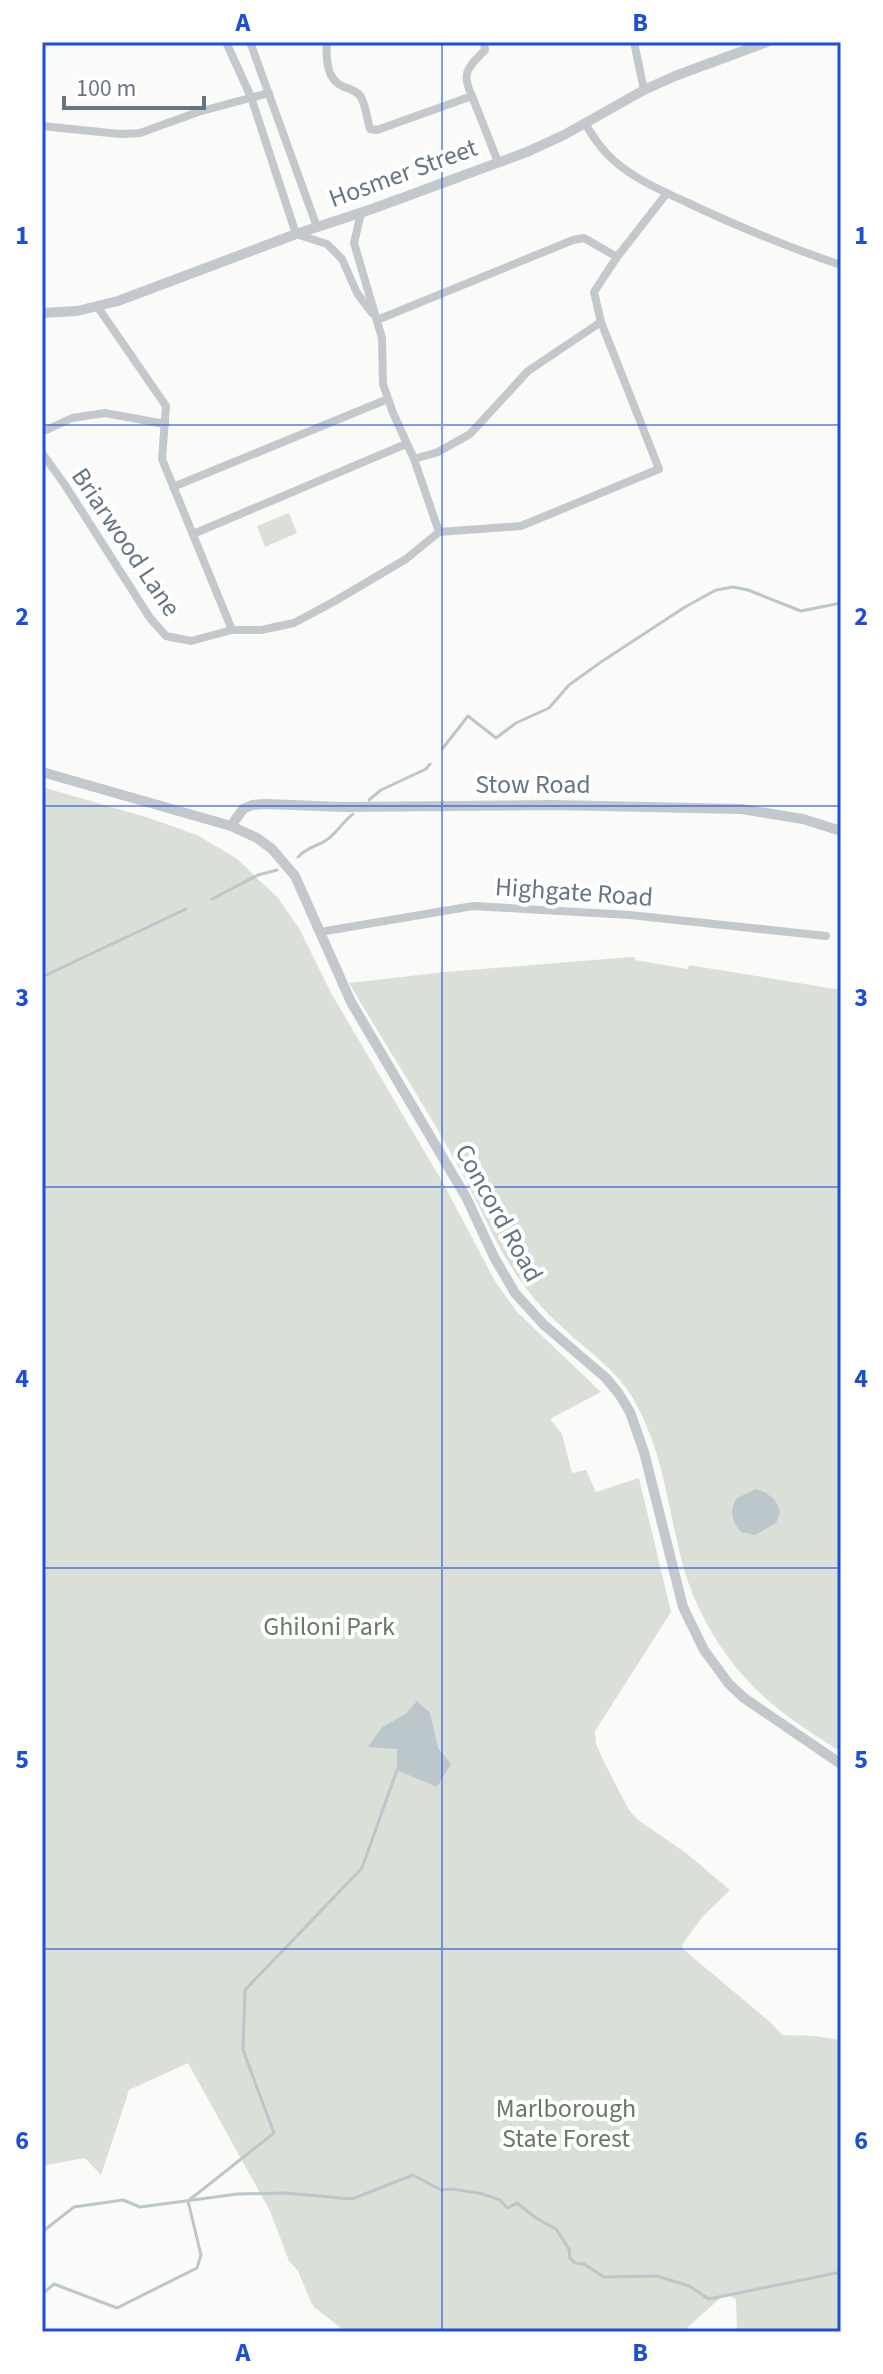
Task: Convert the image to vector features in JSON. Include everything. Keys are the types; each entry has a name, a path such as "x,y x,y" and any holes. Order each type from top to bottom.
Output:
{"street":[{"path":"226,42 251,97 296,234 327,244 342,259 357,293 377,320"},
{"path":"250,42 317,227"},
{"path":"327,42 328,70 339,86 360,96 370,129 377,130 472,96"},
{"path":"484,42 485,50 465,77 498,162"},
{"path":"634,42 644,90"},
{"name":"Hosmer Street","path":"42,313 97,306 176,281 296,234 545,145 644,90 767,42"},
{"path":"42,126 120,134 140,133 198,112 269,93"},
{"path":"585,123 607,155 623,168 667,193 753,234 841,265"},
{"path":"361,213 354,243 382,338 383,384 414,459 439,532 521,526 659,469 601,322 594,292 667,193"},
{"path":"377,320 573,240 584,238 617,257"},
{"name":"Briarwood Lane","path":"97,306 166,406 162,459 232,630"},
{"path":"414,459 438,452 470,434 528,371 601,322"},
{"path":"173,487 388,399"},
{"path":"42,432 72,418 105,413 165,424"},
{"path":"193,534 406,444"},
{"name":"Briarwood Lane","path":"42,453 150,618 166,636 191,641 232,630 261,630 294,623 406,559 439,532"},
{"name":"Concord Road","path":"42,772 231,826 257,838 285,862 302,890 326,951 351,1002 466,1197 509,1284 543,1324 606,1378 630,1412 644,1452 683,1607 704,1650 729,1684 744,1698 841,1764"},
{"name":"Stow Road","path":"231,826 243,809 266,804 344,807 543,805 741,809 803,819 841,831"},
{"name":"Highgate Road","path":"320,932 473,906 630,915 826,936"}],"green space":[{"path":"289,513 297,533 265,547 257,526"},
{"path":"42,787 197,835 236,858 278,898 300,930 331,993 443,1183 496,1283 517,1312 601,1392 550,1419 562,1434 572,1473 586,1470 596,1492 639,1478 671,1612 595,1731 596,1744 629,1810 638,1820 686,1853 730,1890 703,1916 682,1945 683,1949 782,2035 841,2040 841,2332 737,2332 736,2299 725,2294 682,2332 346,2332 311,2302 298,2271 289,2261 270,2211 188,2063 129,2090 101,2175 85,2158 42,2166"},
{"path":"635,957 635,960 688,969 689,965 841,990 841,1752 760,1693 718,1642 688,1583 657,1456 631,1395 608,1367 544,1310 518,1277 448,1147 349,983"}],"shaded area":[{"path":"756,1489 771,1497 780,1512 776,1523 755,1535 741,1532 732,1511 737,1498"},
{"path":"417,1701 430,1713 438,1748 451,1764 437,1787 397,1770 397,1749 368,1747 382,1727 406,1714"}],"waterway":[{"path":"443,748 468,716 496,738 516,723 549,708 569,685 601,662 716,590 733,587 748,590 801,611 841,603"},
{"path":"369,800 381,790 426,769 430,764"},
{"path":"298,857 328,839 353,814"},
{"path":"212,899 258,875 277,870"},
{"path":"42,977 186,909"},
{"path":"42,2294 54,2284 117,2308 197,2268 201,2255 188,2201 274,2133 243,2050 245,1990 362,1868 397,1770"},
{"path":"42,2232 74,2207 123,2200 140,2207 238,2194 285,2193 352,2199 413,2175 441,2190 483,2194 500,2200 507,2208 517,2203 556,2229 575,2263 584,2264 604,2277 657,2276 689,2286 709,2299 841,2272"}],"park label":[{"name":"Ghiloni Park","path":"329,1626"},
{"name":"Marlborough State Forest","path":"566,2123"}]}
